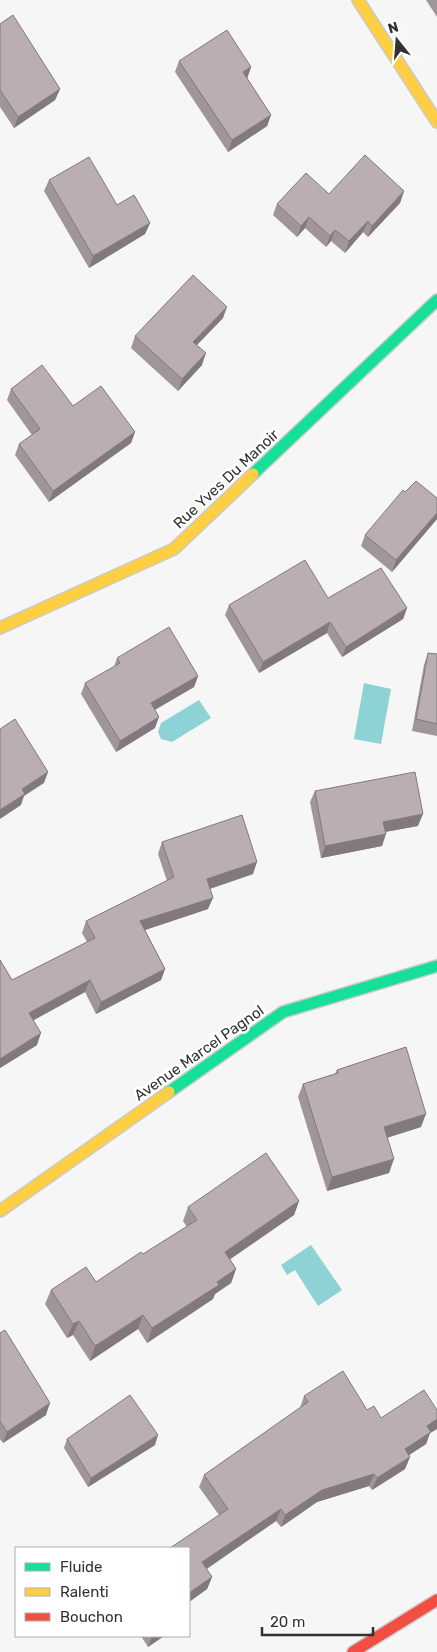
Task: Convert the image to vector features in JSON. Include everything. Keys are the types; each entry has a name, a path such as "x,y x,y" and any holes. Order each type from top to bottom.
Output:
{"street":[{"path":"358,0 437,122"},
{"name":"Rue Yves Du Manoir","path":"0,628 174,549 437,300"},
{"name":"Avenue Marcel Pagnol","path":"0,1211 283,1012 437,966"},
{"path":"353,1652 437,1600"}],"water":[{"path":"364,683 391,689 381,744 354,739"},
{"path":"199,700 211,718 172,742 161,739 158,732 161,723"},
{"path":"311,1245 342,1290 318,1306 295,1270 287,1275 281,1265"}],"building":[{"path":"13,15 60,89 18,117 0,90 0,24"},
{"path":"227,30 251,67 243,72 271,115 232,140 179,61"},
{"path":"365,155 404,191 372,226 368,221 349,241 335,230 330,236 309,217 301,226 277,204 306,173 329,194"},
{"path":"89,157 117,205 134,195 150,223 93,256 49,180"},
{"path":"193,275 227,307 193,342 206,353 182,379 135,336"},
{"path":"42,365 73,406 101,386 135,432 53,491 19,444 40,429 11,389"},
{"path":"416,481 437,498 437,513 396,560 365,535 403,490 405,492"},
{"path":"305,560 328,598 381,568 407,608 346,647 330,622 263,662 229,605"},
{"path":"169,627 198,676 151,703 159,717 120,741 85,683 120,663 117,658"},
{"path":"428,653 437,654 437,724 416,719"},
{"path":"15,719 48,772 22,789 25,794 0,810 0,729"},
{"path":"415,772 423,814 383,822 386,834 325,846 315,791"},
{"path":"242,815 257,862 207,879 213,898 140,921 165,969 101,1002 90,980 29,1013 41,1033 0,1059 0,960 12,980 95,938 86,921 174,877 162,842"},
{"path":"406,1047 426,1114 384,1127 394,1159 332,1177 303,1084 338,1073 337,1070"},
{"path":"266,1153 299,1201 225,1252 236,1269 217,1282 219,1285 152,1328 143,1315 95,1346 79,1321 73,1324 51,1290 86,1267 96,1282 141,1252 143,1254 197,1220 188,1207"},
{"path":"5,1330 50,1403 7,1432 0,1421 0,1333"},
{"path":"343,1371 367,1410 374,1406 381,1418 424,1390 437,1410 437,1419 427,1426 431,1432 405,1449 410,1457 377,1478 374,1474 322,1490 285,1515 281,1509 202,1562 212,1577 190,1592 190,1547 171,1547 228,1509 204,1475 308,1402 304,1396"},
{"path":"130,1395 158,1435 91,1478 67,1439"}],"traffic: fast":[{"path":"253,474 437,300"},
{"path":"169,1092 283,1012 437,966"}],"traffic: slow":[{"path":"358,0 437,122"},
{"path":"0,628 174,549 253,474"},
{"path":"0,1211 169,1092"}],"traffic: jam":[{"path":"353,1652 437,1600"}]}
